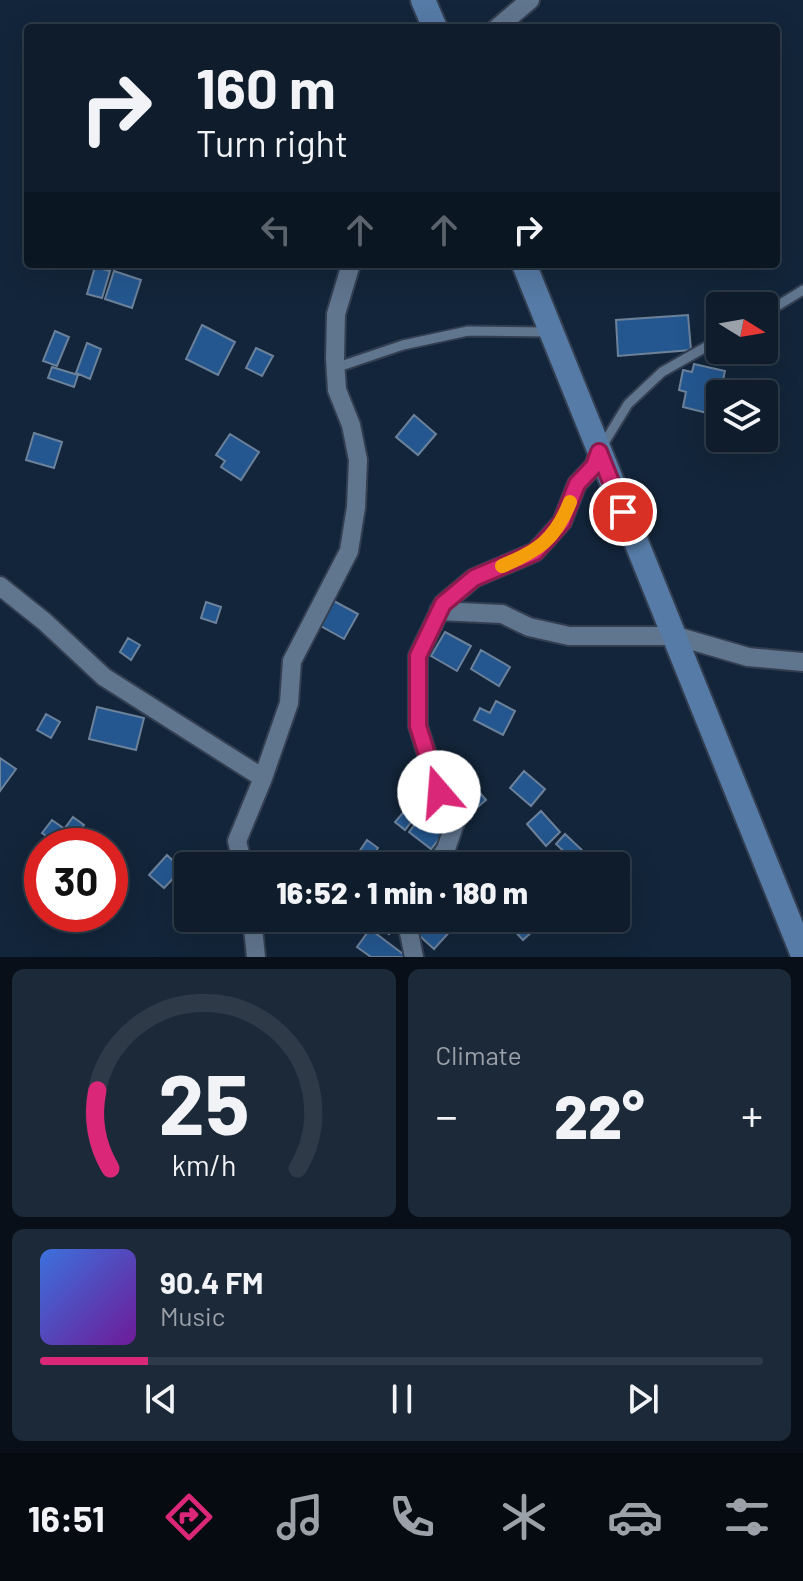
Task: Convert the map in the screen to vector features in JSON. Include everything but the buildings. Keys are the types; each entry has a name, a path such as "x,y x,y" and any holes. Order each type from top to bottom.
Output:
{"street":[{"path":"423,0 433,24"},
{"path":"502,24 530,0"},
{"path":"240,852 237,841 289,703 292,661 349,551 356,507 358,460 351,425 337,390 335,368 336,314 350,268"},
{"path":"526,268 803,955"},
{"path":"444,852 455,823 439,792 418,726 418,656 443,604 474,578 535,552 562,522 577,484 594,466 599,452"},
{"path":"0,586 45,622 104,677 263,778"},
{"path":"439,611 502,614 529,627 569,636 676,636 748,657 803,662"},
{"path":"253,932 256,957"},
{"path":"409,932 414,957"}],"lane":[{"path":"778,305 803,290"},
{"path":"335,368 403,345 468,331 552,332"},
{"path":"599,452 628,404 662,372 706,347"}],"slow traffic":[{"path":"502,566 535,552 562,522 570,502"}],"route":[{"path":"439,792 418,726 418,656 443,604 474,578 535,552 562,522 577,484 594,466 599,452 623,512"}]}
